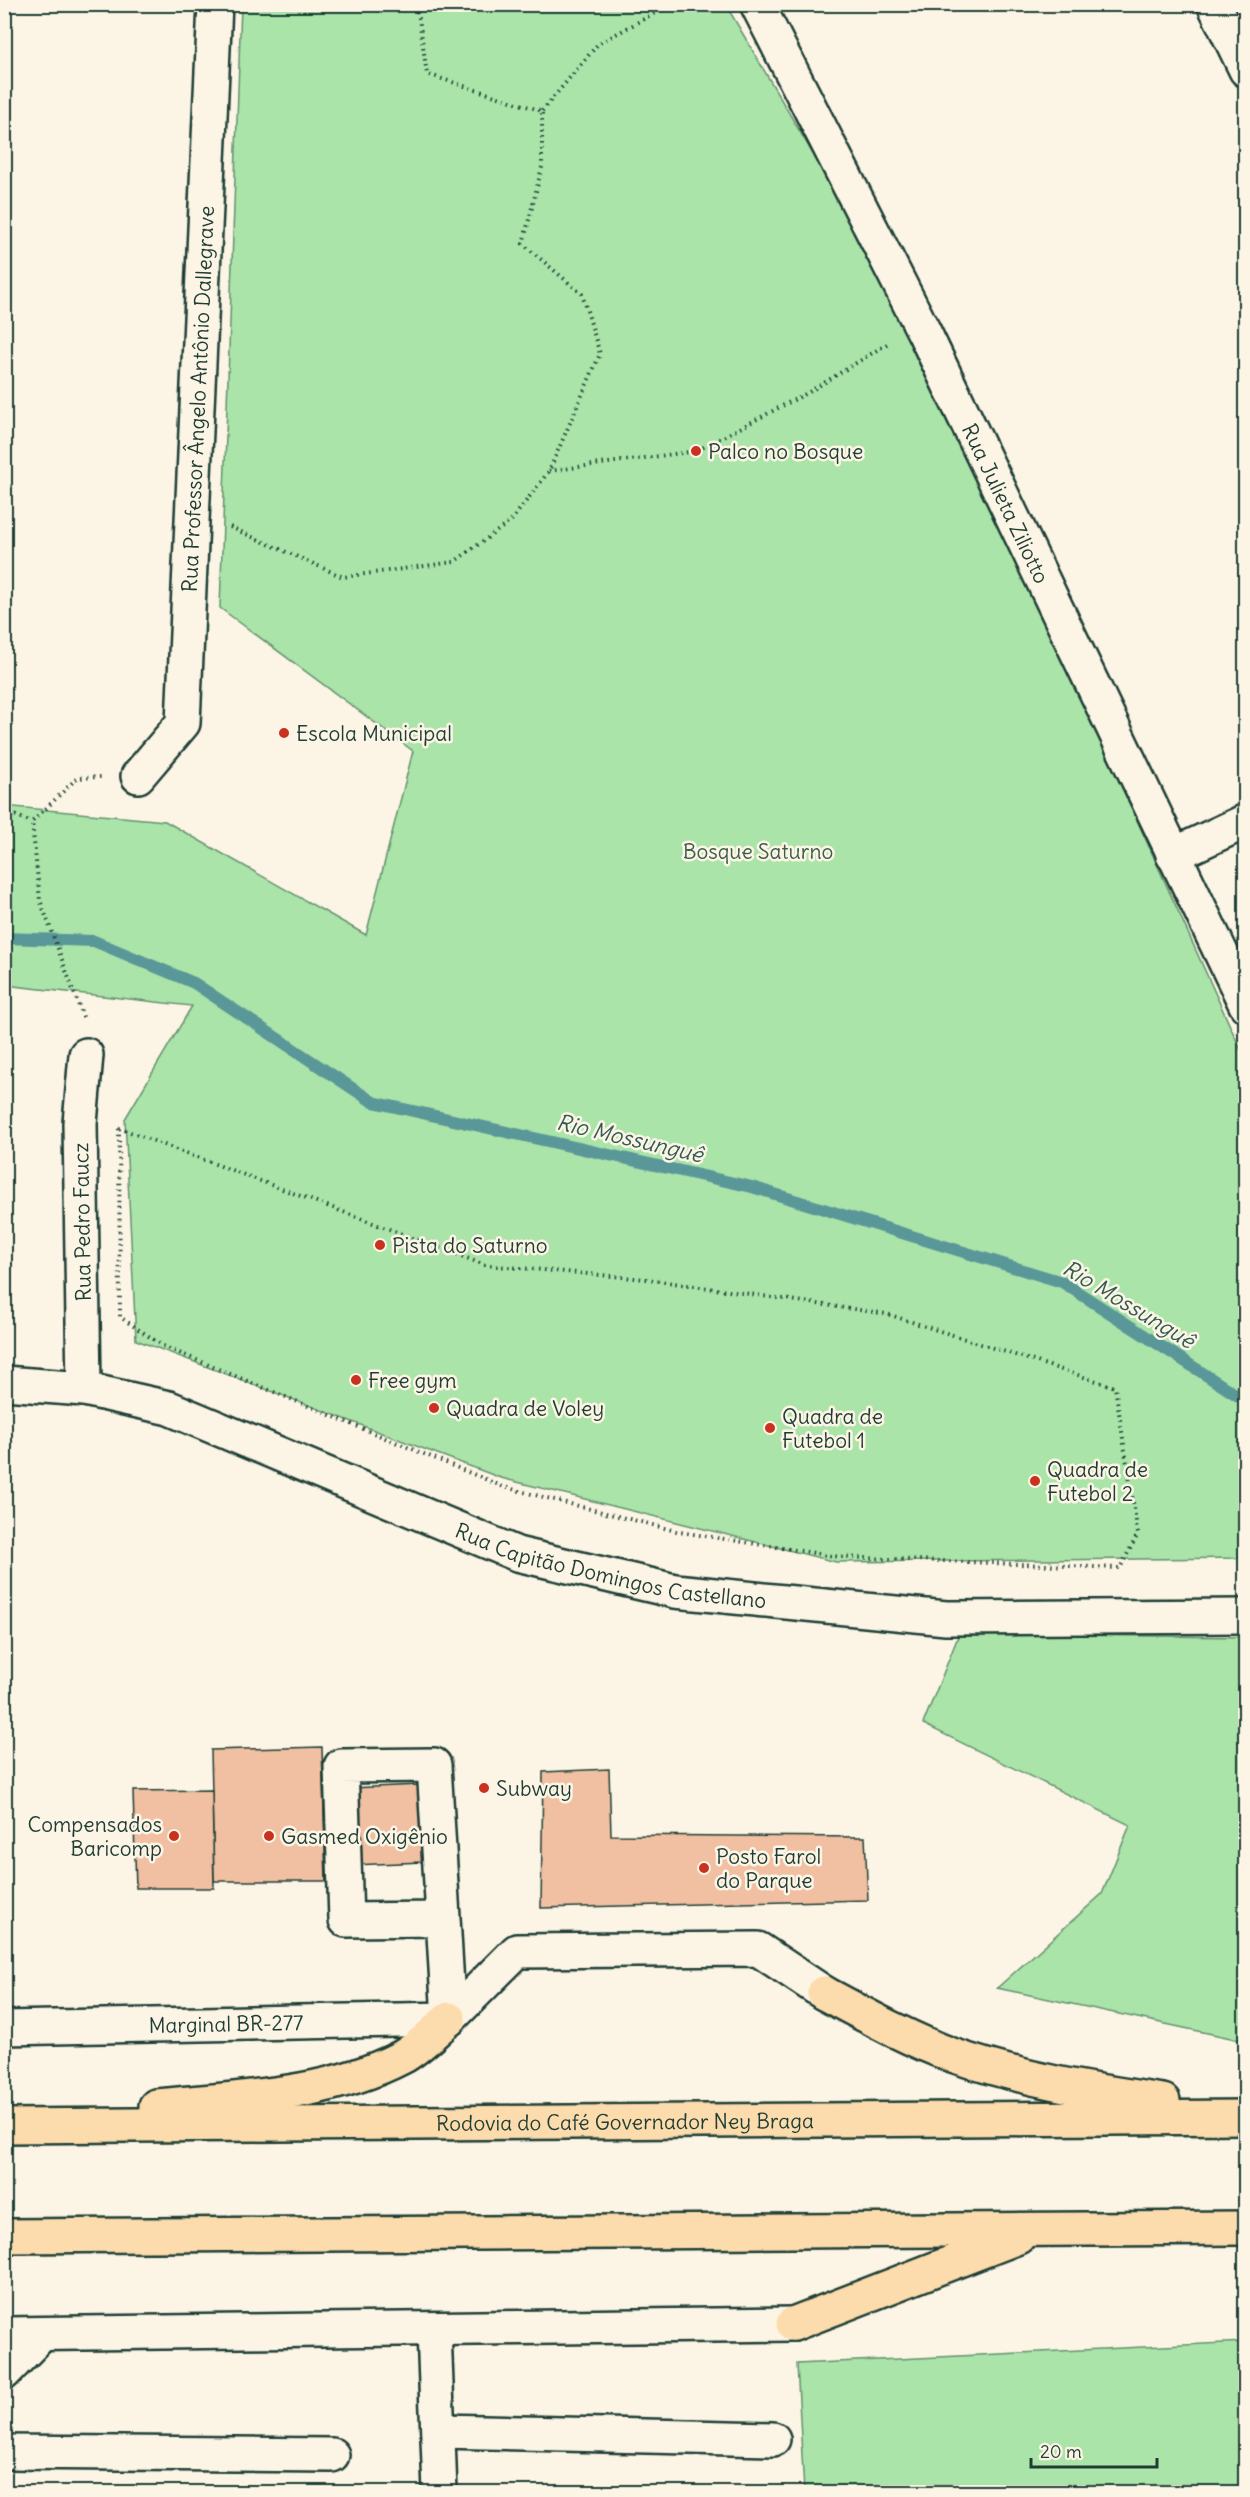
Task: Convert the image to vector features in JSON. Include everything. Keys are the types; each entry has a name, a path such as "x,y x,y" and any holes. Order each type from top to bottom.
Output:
{"highway":[{"path":"824,1993 874,2020 951,2055 1019,2076 1084,2090 1245,2115"},
{"path":"4,2121 271,2094 342,2081 404,2056 449,2019"},
{"name":"Rodovia do Café Governador Ney Braga","path":"4,2126 1245,2115"},
{"path":"4,2236 1245,2228"},
{"path":"793,2324 1039,2229"}],"street":[{"name":"Rua Professor Ângelo Antônio Dallegrave","path":"138,776 183,723 214,4"},
{"name":"Rua Julieta Ziliotto","path":"757,4 924,332 1245,1005"},
{"path":"1214,4 1245,70"},
{"path":"1173,855 1245,821"},
{"name":"Rua Pedro Faucz","path":"84,1389 80,1123 86,1055"},
{"name":"Rua Capitão Domingos Castellano","path":"4,1383 84,1389 169,1408 517,1554 675,1591 946,1617 1245,1616"},
{"path":"442,1919 346,1920 341,1766 434,1765 449,2019"},
{"path":"449,2019 517,1951 758,1949 824,1993"},
{"name":"Marginal BR-277","path":"4,2028 449,2019"},
{"path":"4,2334 793,2324"},
{"path":"434,2330 440,2493"},
{"path":"4,2373 41,2335"},
{"path":"439,2431 773,2439"},
{"path":"4,2452 332,2455"}],"path":[{"path":"417,4 426,74 542,111"},
{"path":"192,510 344,578 454,562 511,521 549,471 600,354 582,294 523,243 542,167 542,111 598,44 670,4"},
{"path":"549,471 696,451 809,393 895,339"},
{"path":"32,822 77,778 138,776"},
{"path":"4,811 32,822"},
{"path":"32,822 40,900 83,1014"},
{"path":"119,1128 484,1265 646,1279 887,1314 1115,1387 1138,1534 1120,1568 840,1557 680,1532 504,1486 165,1347 120,1317 119,1128"}],"green space":[{"name":"Bosque Saturno","path":"241,5 726,5 914,327 1245,1059 1245,1558 836,1562 501,1478 136,1340 125,1119 192,1006 5,985 4,806 165,821 366,935 413,751 220,608"},
{"path":"959,1634 1245,1637 1245,2041 997,1988 1102,1894 1130,1825 923,1724"},
{"path":"1245,2342 1245,2492 804,2492 797,2364"}],"building":[{"name":"Gasmed Oxigênio","path":"322,1747 326,1881 214,1881 211,1750"},
{"name":"Posto Farol do Parque","path":"609,1769 611,1835 865,1837 868,1900 541,1908 543,1772"},
{"path":"420,1785 423,1862 353,1865 350,1788"},
{"name":"Compensados Baricomp","path":"212,1790 214,1888 136,1888 133,1791"}],"waterway":[{"name":"Rio Mossunguê","path":"4,938 94,941 194,983 373,1102 752,1187 1062,1282 1246,1401"}],"place":[{"name":"Palco no Bosque","path":"696,451"},
{"name":"Escola Municipal","path":"284,733"},
{"name":"Pista do Saturno","path":"380,1245"},
{"name":"Free gym","path":"356,1380"},
{"name":"Quadra de Voley","path":"434,1408"},
{"name":"Quadra de Futebol 1","path":"770,1428"},
{"name":"Quadra de Futebol 2","path":"1035,1481"},
{"name":"Subway","path":"484,1788"},
{"name":"Compensados Baricomp","path":"174,1836"},
{"name":"Gasmed Oxigênio","path":"269,1836"},
{"name":"Posto Farol do Parque","path":"704,1868"}]}
